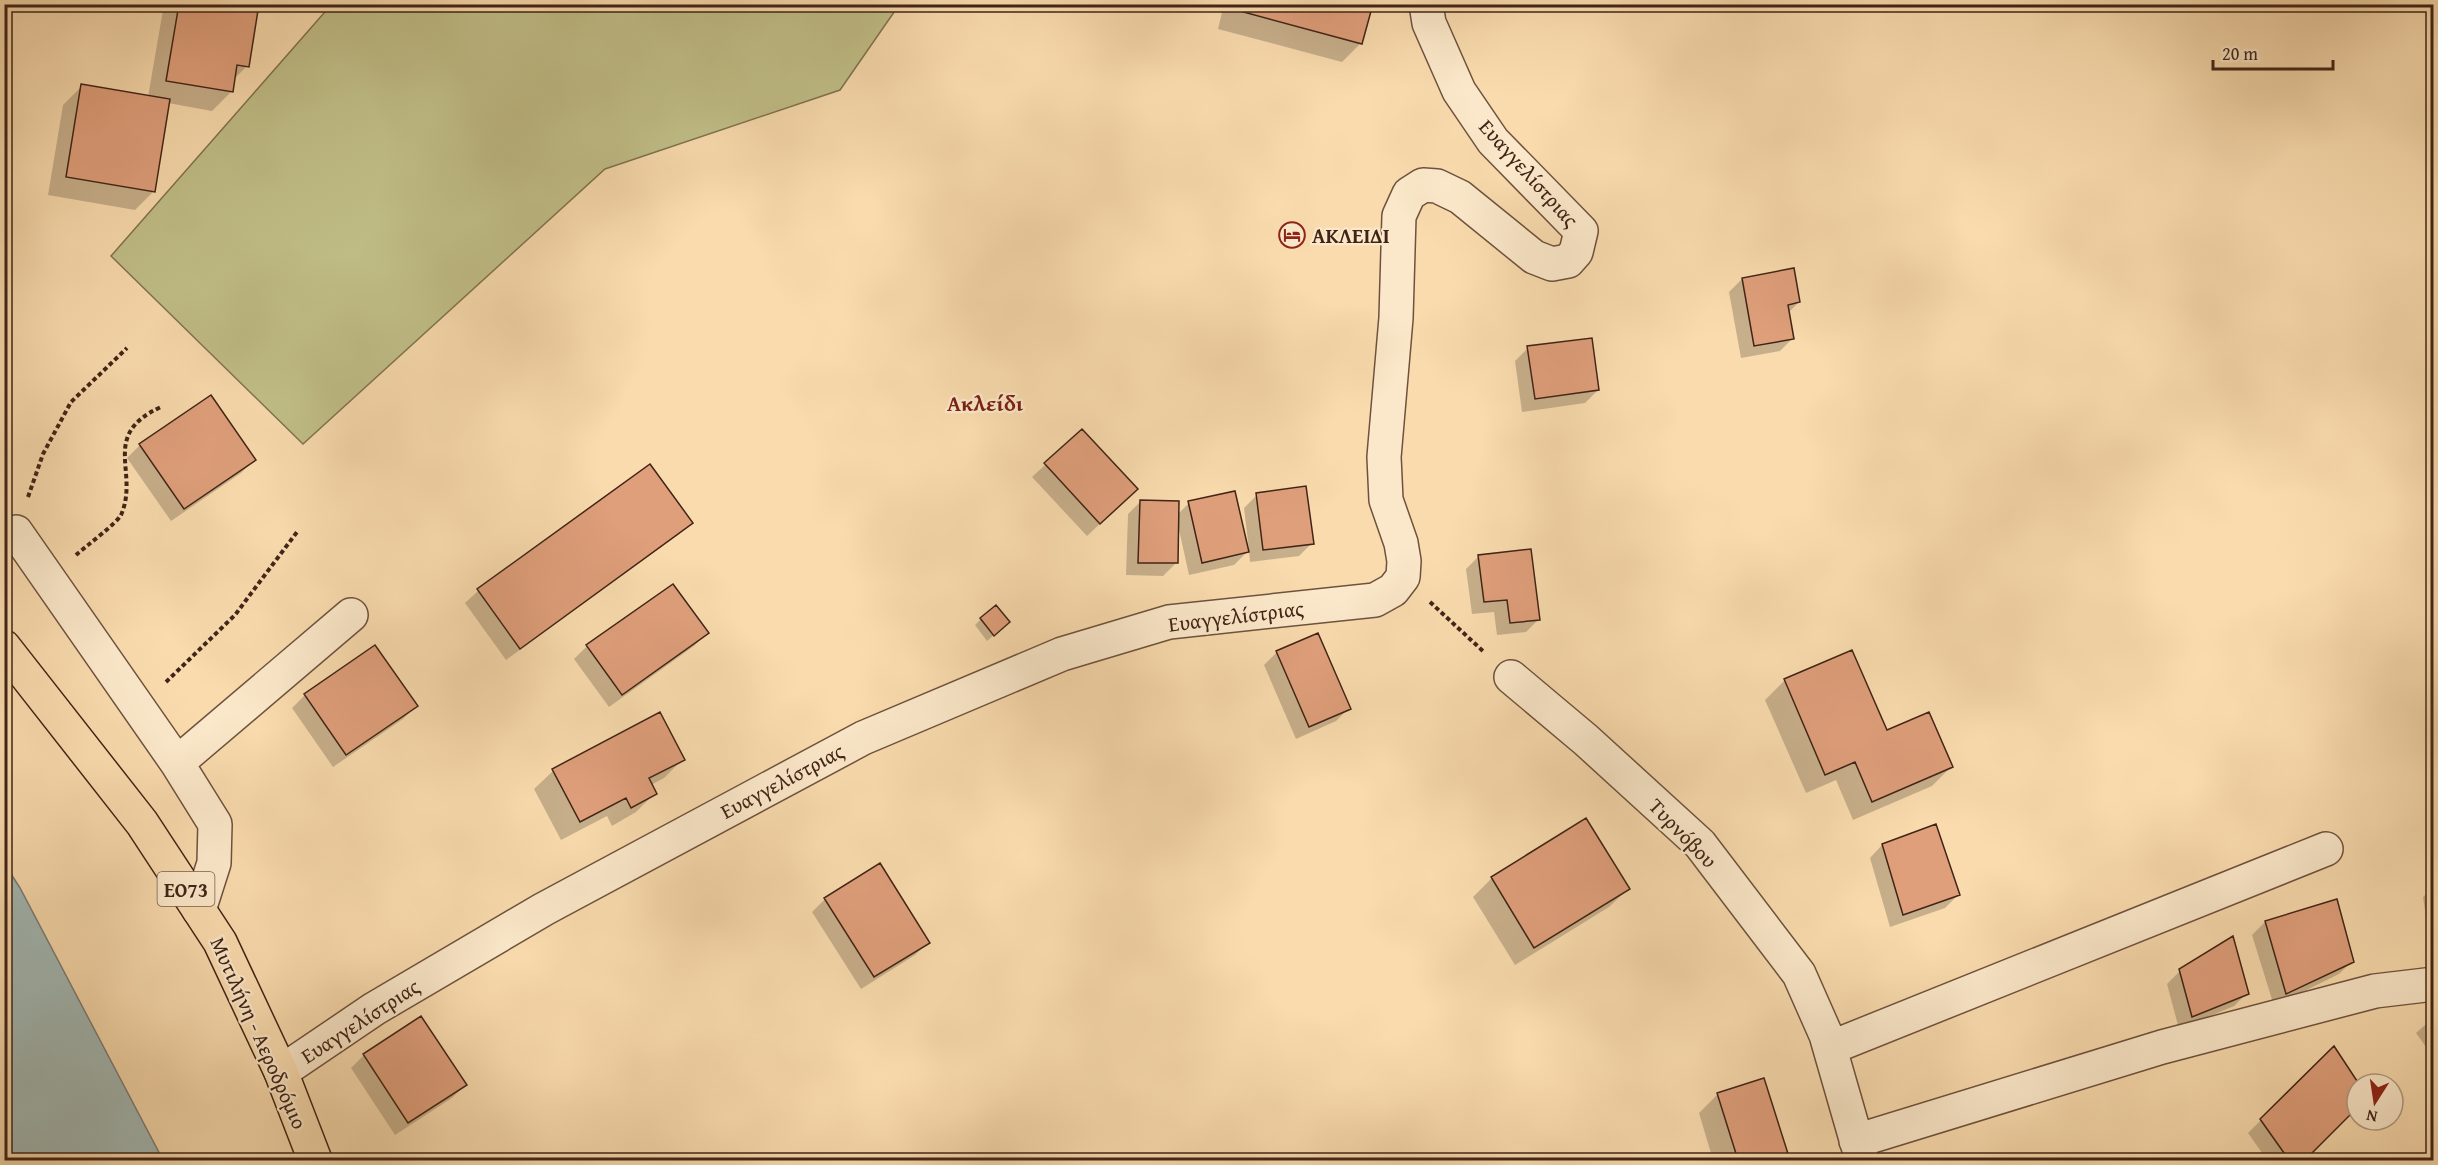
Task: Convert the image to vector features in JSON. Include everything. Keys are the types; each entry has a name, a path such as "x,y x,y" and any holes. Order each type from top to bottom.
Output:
{"main road":[{"name":"Μυτιλήνη - Αεροδρόμιο","path":"4,647 142,822 220,942 281,1072 315,1161"}],"street":[{"name":"Ευαγγελίστριας","path":"281,1072 374,1009 544,909 863,738 1062,654 1169,622 1375,600 1393,590 1403,577 1404,561 1401,543 1386,500 1384,457 1396,318 1400,216 1409,194 1423,185 1437,186 1460,197 1534,257 1552,264 1568,261 1576,252 1581,231 1487,132 1459,91 1429,23 1426,4"},
{"path":"16,532 177,763 215,824 214,863 199,910"},
{"path":"177,763 351,615"},
{"name":"Τυρνόβου","path":"1510,677 1586,740 1700,844 1798,974 1830,1048 1859,1151"},
{"path":"1830,1048 2326,849"},
{"path":"1859,1151 2162,1047 2375,991 2433,984"}],"path":[{"path":"16,532 43,454 71,402 127,348"},
{"path":"48,579 121,516 127,488 123,455 130,430 148,413 162,407"},
{"path":"139,708 235,615 297,532"},
{"path":"1403,577 1510,677"}],"shaded area":[{"path":"331,5 899,5 840,90 605,169 303,444 111,256"}],"water":[{"path":"4,863 20,888 163,1160 5,1160"}],"building":[{"path":"179,4 259,4 249,67 237,65 233,92 166,81"},
{"path":"1237,4 1373,4 1362,44 1236,10"},
{"path":"81,84 170,99 155,192 66,177"},
{"path":"1794,268 1800,302 1788,305 1794,339 1754,346 1742,278"},
{"path":"1592,338 1599,390 1535,399 1527,346"},
{"path":"211,395 256,460 184,509 139,444"},
{"path":"1082,429 1138,489 1100,524 1044,463"},
{"path":"650,464 693,523 520,649 477,589"},
{"path":"1306,486 1314,544 1263,550 1256,493"},
{"path":"1235,491 1249,552 1202,563 1188,501"},
{"path":"1140,500 1179,501 1178,563 1138,563"},
{"path":"1531,549 1540,620 1510,623 1507,600 1484,602 1478,555"},
{"path":"673,584 709,633 622,695 586,645"},
{"path":"996,605 1010,622 994,636 980,618"},
{"path":"1318,633 1351,709 1309,727 1276,651"},
{"path":"375,645 418,706 346,755 304,694"},
{"path":"1852,650 1887,730 1929,712 1953,767 1872,802 1855,762 1825,775 1784,679"},
{"path":"660,712 685,760 649,778 657,794 631,808 626,798 580,822 552,769"},
{"path":"1586,818 1630,889 1534,948 1491,877"},
{"path":"1936,824 1960,895 1903,915 1882,844"},
{"path":"880,863 930,943 874,977 824,898"},
{"path":"2337,899 2354,962 2286,994 2265,921"},
{"path":"2233,936 2249,994 2192,1017 2179,969"},
{"path":"421,1016 467,1085 408,1123 363,1054"},
{"path":"2334,1046 2351,1072 2345,1072 2345,1120 2305,1160 2289,1160 2260,1119"},
{"path":"1764,1078 1790,1160 1738,1160 1717,1093"}],"place":[{"name":"ΑΚΛΕΙΔΙ","path":"1292,235"}],"district":[{"name":"Ακλείδι","path":"985,403"}]}
